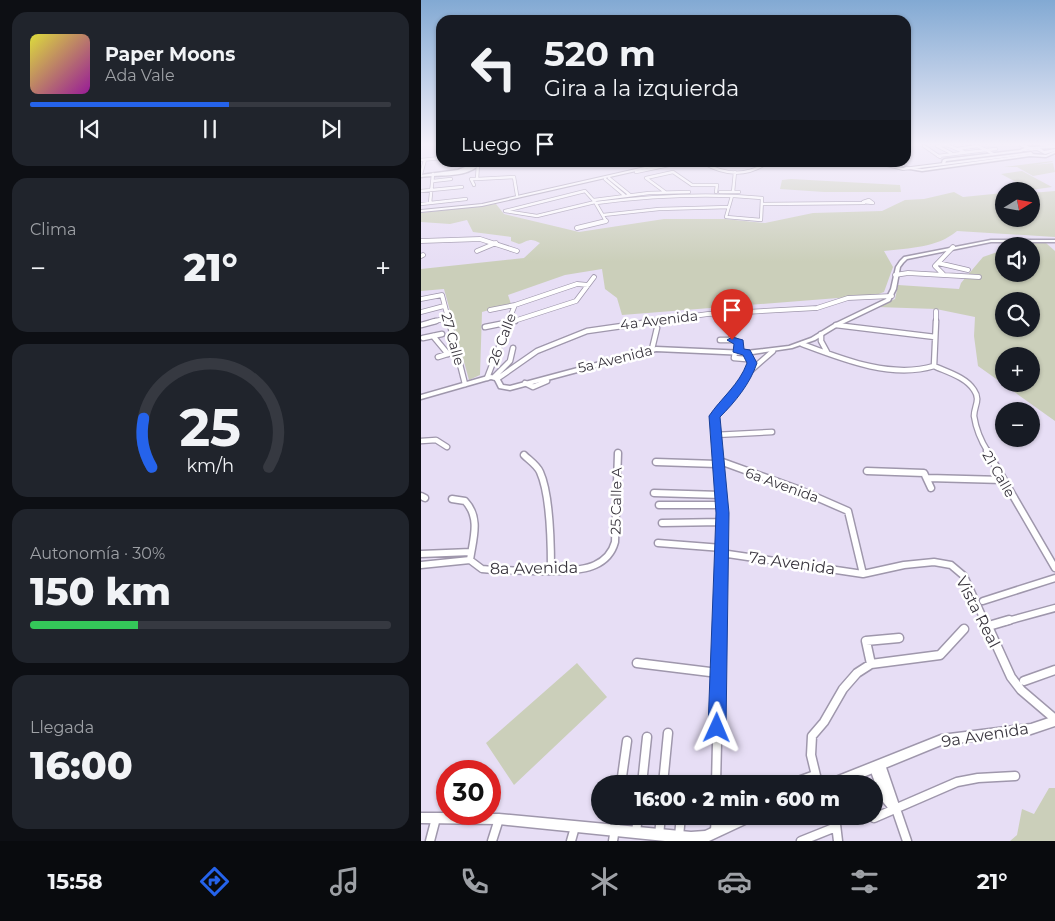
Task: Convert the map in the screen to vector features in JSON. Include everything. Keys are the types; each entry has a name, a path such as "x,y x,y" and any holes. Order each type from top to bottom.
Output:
{"main road":[{"path":"421,211 474,206 564,184"},
{"path":"421,211 466,206 554,187 582,184"}],"street":[{"path":"430,203 433,184"},
{"path":"515,184 517,195"},
{"path":"610,184 630,195"},
{"path":"616,184 625,196"},
{"path":"654,184 665,192"},
{"path":"698,184 717,185 716,192"},
{"path":"577,228 606,221 595,202 584,191 505,211 537,216 595,202 630,195 665,192 716,192 732,194 753,197 764,198 760,221 726,217 729,207 732,194 734,184"},
{"path":"421,191 461,186"},
{"path":"595,202 662,196 732,194"},
{"path":"421,204 466,199"},
{"path":"763,204 864,203"},
{"path":"603,215 659,208 729,207"},
{"path":"421,241 463,238 485,240 496,243 511,251 517,251"},
{"path":"746,356 801,344 884,302 892,296 898,264 907,258 953,247 995,241 1055,241"},
{"path":"477,251 496,243"},
{"path":"943,274 936,268 938,263 953,247"},
{"path":"938,263 967,270"},
{"path":"895,275 908,273 979,277"},
{"path":"485,327 509,323 576,301 594,277"},
{"path":"490,310 517,304 577,284 588,285"},
{"name":"27 Calle","path":"421,299 441,294 465,384"},
{"name":"4a Avenida","path":"421,397 465,384 494,379 537,351 587,331 708,314 817,308 848,298 892,296"},
{"name":"26 Calle","path":"494,379 509,323 517,304"},
{"path":"421,312 444,306"},
{"path":"801,344 863,364 922,371 934,366 936,310"},
{"path":"421,325 448,318"},
{"path":"836,325 935,337"},
{"path":"652,349 657,328"},
{"path":"731,329 732,340"},
{"path":"423,338 442,334"},
{"path":"821,334 823,346 829,354"},
{"path":"433,336 449,354"},
{"path":"720,340 739,342 737,352 752,361 749,372"},
{"path":"494,379 510,361 513,348"},
{"name":"5a Avenida","path":"494,379 505,388 652,349 737,352"},
{"path":"716,775 722,505 717,462 715,416 731,399 749,372 762,357 773,351"},
{"path":"438,357 457,352"},
{"name":"21 Calle","path":"934,366 964,382 977,394 979,405 974,414 979,439 1055,568"},
{"path":"525,384 533,387 547,381"},
{"path":"715,435 772,432"},
{"path":"421,441 436,440 447,447"},
{"name":"25 Calle A","path":"613,549 617,533 615,470 618,454"},
{"path":"524,455 540,472 552,553 551,569"},
{"name":"6a Avenida","path":"655,462 717,462 800,490 848,511 851,517 863,574"},
{"path":"867,471 924,473 928,478 931,488"},
{"path":"928,478 1003,480"},
{"path":"655,493 721,495"},
{"path":"452,499 465,501 474,516 475,528 469,560"},
{"path":"659,505 722,505"},
{"path":"662,523 722,522"},
{"name":"7a Avenida","path":"659,543 722,550 863,574"},
{"name":"8a Avenida","path":"421,565 469,560 482,569 581,569 595,566 613,549"},
{"name":"8a Avenida","path":"421,554 471,552"},
{"name":"Vista Real","path":"863,574 904,565 935,562 951,565 964,576 1011,677 1021,690 1044,708 1055,720"},
{"path":"983,601 1055,578"},
{"path":"992,625 1055,608"},
{"path":"816,775 811,755 812,736 824,722 843,690 857,673 871,664 940,655 964,629"},
{"path":"871,664 866,641 899,638"},
{"path":"637,663 718,673"},
{"path":"1025,681 1055,670"},
{"name":"9a Avenida","path":"854,775 941,740 1031,729 1055,720"},
{"path":"664,775 668,733"},
{"path":"643,775 647,737"},
{"path":"622,775 627,741"},
{"path":"877,766 885,798 896,811 907,841"},
{"path":"883,815 958,782 985,777 1015,776"},
{"path":"421,818 436,818 430,841"},
{"path":"501,819 575,826 614,836 636,833 679,836 691,840 705,837 728,825"},
{"path":"492,841 497,825"},
{"path":"636,833 637,825"},
{"path":"659,835 660,825"},
{"path":"679,836 680,825"},
{"path":"715,825 715,830"},
{"path":"571,841 575,826"},
{"path":"801,841 836,827 838,841"}],"green space":[{"path":"781,184 886,184 900,185 901,192 824,192 780,189"},
{"path":"1040,184 1047,184 1052,187 1040,189"},
{"path":"1055,191 1055,237 957,231 949,237 932,244 884,251 893,267 884,292 876,295 622,315 617,298 605,289 602,269 565,275 508,295 511,304 482,312 480,375 469,380 444,289 421,291 421,269 524,258 540,243 531,240 519,244 511,241 511,237 473,232 467,220 450,224 421,222 421,213 496,204 504,214 579,232 664,219 725,219 765,223 813,213 882,211 905,200 924,199 954,192 963,197 995,194 995,228 1040,228 1040,192"},
{"path":"1040,243 1046,243 1055,251 1055,421 1040,410 1040,402 1028,402 1014,392 1040,392 1040,347 995,347 995,378 978,366 974,336 975,317 936,309 877,307 895,299 898,285 959,289 961,283 983,257 995,253 995,282 1040,282"},
{"path":"577,663 607,697 514,785 501,766 501,760 497,760 486,743"},
{"path":"1049,788 1055,788 1055,841 1010,841 1017,835 1022,809 1034,814"}],"route":[{"path":"717,728 723,513 717,464 715,416 731,399 749,372 752,363 752,359 746,352 738,352 739,342 732,340"}]}
